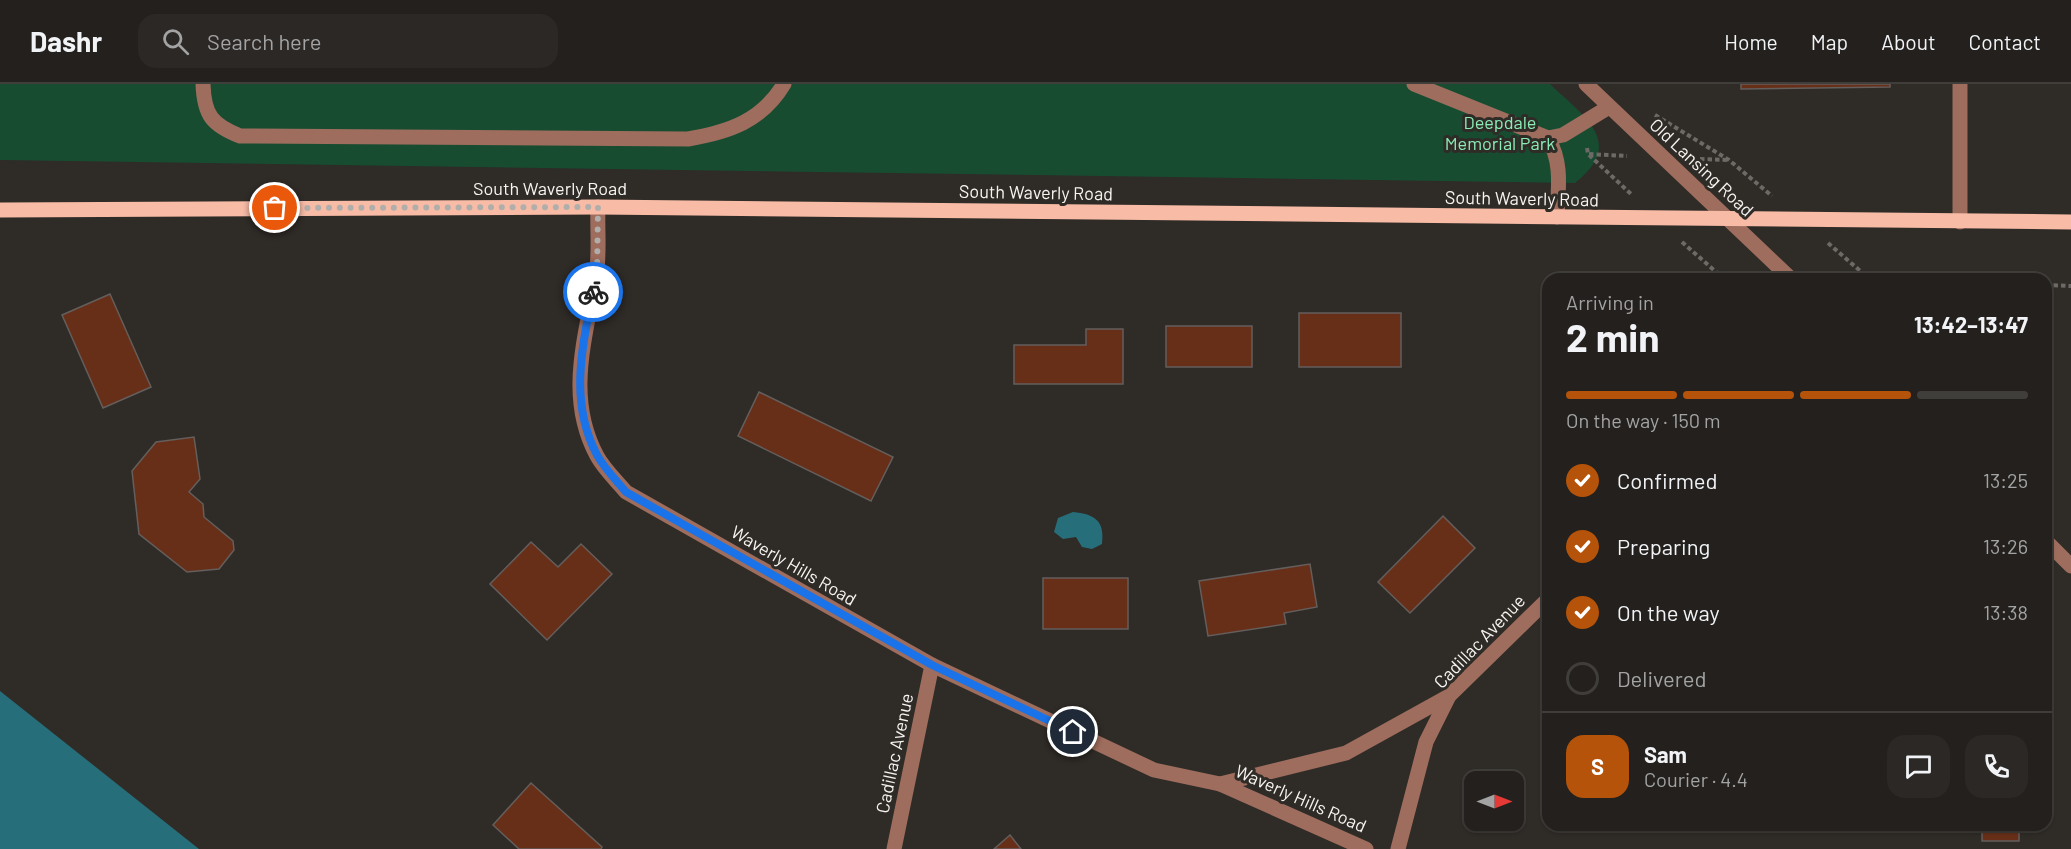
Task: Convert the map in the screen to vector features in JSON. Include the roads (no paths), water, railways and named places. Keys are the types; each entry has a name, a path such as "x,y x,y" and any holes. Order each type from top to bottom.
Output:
{"main road":[{"name":"South Waverly Road","path":"0,210 598,207 2071,222"}],"street":[{"path":"203,84 207,111 218,128 240,136 688,139 716,134 748,122 773,102 784,84"},
{"path":"1414,84 1548,138 1563,135 1609,107"},
{"name":"Old Lansing Road","path":"1586,84 1785,273"},
{"path":"1960,84 1960,222"},
{"path":"1548,138 1555,150 1559,167 1557,217"},
{"name":"Waverly Hills Road","path":"598,207 597,273 580,362 579,397 586,429 598,457 626,492 932,665 1154,770 1220,783 1366,849"},
{"path":"2052,547 2071,566"},
{"name":"Cadillac Avenue","path":"1398,849 1426,742 1449,696 1542,605"},
{"name":"Cadillac Avenue","path":"894,849 932,665"},
{"name":"Waverly Hills Road","path":"1220,783 1346,753 1449,696"}],"water":[{"path":"1073,512 1097,520 1102,530 1102,544 1092,549 1082,547 1076,537 1063,539 1054,532 1058,518"},
{"path":"0,691 199,849 0,849"}],"park label":[{"name":"Deepdale Memorial Park","path":"1500,132"}]}
